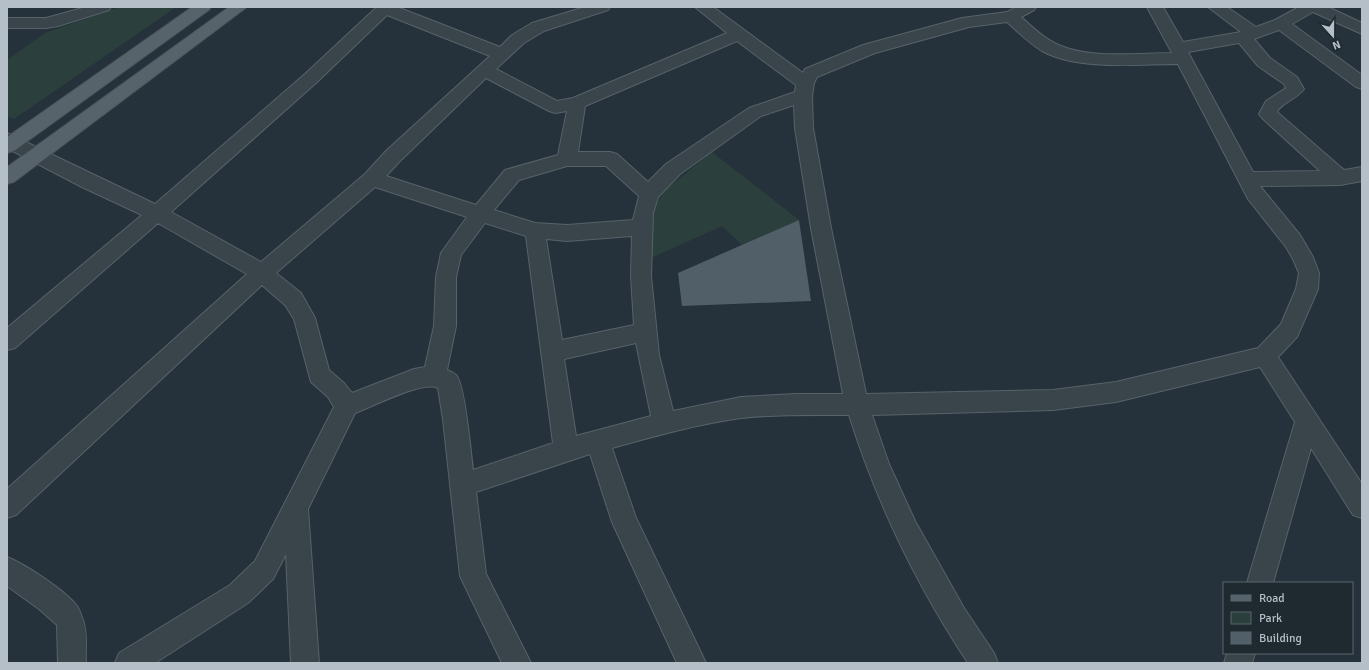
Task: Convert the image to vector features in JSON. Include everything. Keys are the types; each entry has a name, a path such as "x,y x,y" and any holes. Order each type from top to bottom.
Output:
{"main road":[{"path":"9,143 203,7"},
{"path":"7,177 38,156 239,7"}],"street":[{"path":"7,23 46,23 58,21 103,7"},
{"path":"7,506 262,273 372,178 518,39 563,12 602,7"},
{"path":"703,7 804,89"},
{"path":"953,7 968,22"},
{"path":"462,485 566,450 598,441 664,423 741,408 796,404 857,405 1053,400 1116,392 1265,356 1289,330 1307,289 1309,273 1303,257 1293,241 1255,194 1181,53 1155,7"},
{"path":"1216,7 1248,35 1264,62 1290,81 1295,89 1292,94 1274,102 1269,109 1268,114 1340,178"},
{"path":"984,663 954,618 906,530 877,466 857,405 820,228 804,128 804,89 811,73 869,48 968,22 1019,12 1044,45 1056,51 1073,55 1108,58 1181,53 1248,35 1281,24 1312,7"},
{"path":"1315,7 1362,29"},
{"path":"7,340 306,83 385,8 502,54"},
{"path":"1281,24 1362,83"},
{"path":"484,70 555,107 577,103 738,34"},
{"path":"664,423 648,355 641,276 643,213 649,194 673,169 755,112 804,89"},
{"path":"567,159 577,103"},
{"path":"9,143 89,182 156,212 262,273 293,299 304,318 319,375 336,390 348,406"},
{"path":"435,374 445,326 446,277 451,253 480,213 512,175 567,159 610,159 649,194"},
{"path":"1248,179 1340,178 1362,174"},
{"path":"372,178 535,230 567,233 642,227"},
{"path":"535,230 566,450"},
{"path":"551,352 646,332"},
{"path":"1265,356 1362,506"},
{"path":"129,663 238,594 264,570 348,406 414,379 435,374 448,382 455,419 473,576 517,663"},
{"path":"1260,582 1307,421"},
{"path":"598,441 625,522 692,663"},
{"path":"296,507 305,663"},
{"path":"7,570 50,600 68,617 71,629 72,663"}],"green space":[{"path":"119,7 176,7 14,119 7,116 7,60 45,33"},
{"path":"712,152 799,220 742,245 722,226 649,259 652,211 665,190"}],"building":[{"path":"799,220 811,301 682,306 678,273"}]}
